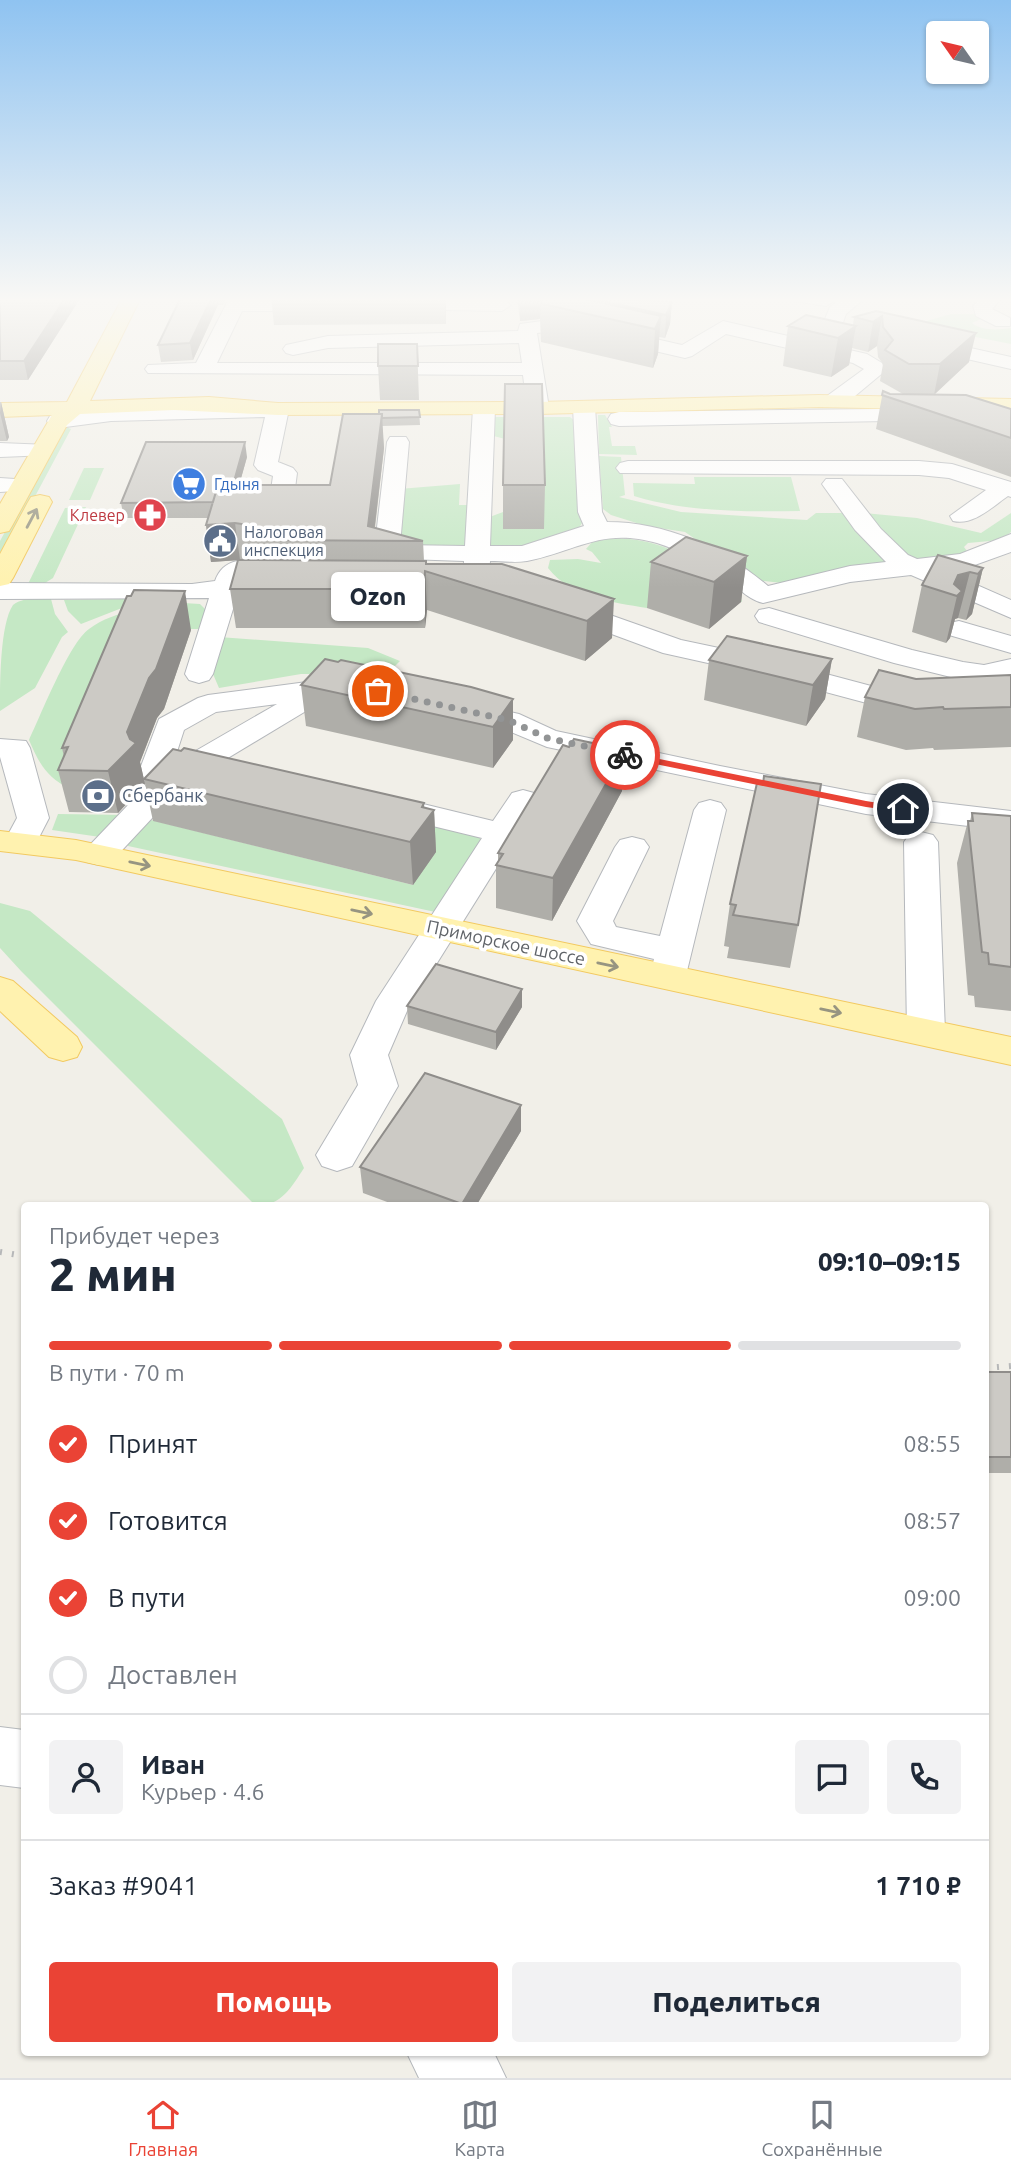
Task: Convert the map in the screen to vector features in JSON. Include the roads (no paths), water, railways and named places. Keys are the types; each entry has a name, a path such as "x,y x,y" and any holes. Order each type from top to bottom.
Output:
{"main road":[{"path":"2,520 11,485 52,455 83,394"},
{"path":"278,409 584,407 619,417 835,401 881,416 1011,405"},
{"path":"0,410 72,415"},
{"path":"0,421 72,415"},
{"path":"0,578 50,485"},
{"name":"Приморское шоссе","path":"10,842 99,855 443,929 671,964 1011,1052"},
{"path":"0,990 63,1047 0,1029"}],"street":[{"path":"536,394 538,408"},
{"path":"835,401 844,394"},
{"path":"584,407 590,512 598,530"},
{"path":"475,588 479,553 492,509 494,442 484,408"},
{"path":"72,415 247,413 278,409 266,465 285,473 281,504"},
{"path":"619,417 881,416 962,419 999,426"},
{"path":"398,442 387,553 524,554 598,530 617,529 641,533 694,549 737,575 766,606 904,657 984,674 1011,668"},
{"path":"0,450 52,455"},
{"path":"628,468 919,468 952,471 1008,489"},
{"path":"834,484 853,513 884,548 900,560 1011,610"},
{"path":"962,516 1008,489"},
{"path":"761,675 772,655 768,639 756,628 766,606 850,574 963,561 989,554 1011,542"},
{"path":"963,561 1011,571"},
{"path":"199,674 230,575 244,562"},
{"path":"0,590 192,592 227,588 276,596 312,588"},
{"path":"539,603 589,624 761,675 885,706 1011,699"},
{"path":"959,629 1006,635"},
{"path":"153,774 170,725 208,704 352,685 378,691"},
{"path":"99,855 172,778 221,773 324,688"},
{"path":"430,703 508,720 547,738 720,775 866,804 1011,821"},
{"path":"0,748 15,748 33,818 10,842"},
{"path":"352,807 359,798 414,827 512,835"},
{"path":"337,1155 378,1086 369,1055 389,1010 443,929 488,878 512,835 523,800"},
{"path":"632,847 595,921 604,936 671,964 710,810"},
{"path":"921,842 926,1032"},
{"path":"0,1756 21,1759"},
{"path":"444,2056 473,2078"}],"railway":[{"path":"0,1252 21,1256"},
{"path":"989,1368 1011,1366"}],"place":[{"name":"Гдыня","path":"189,484"},
{"name":"Клевер","path":"150,515"},
{"name":"Налоговая инспекция","path":"220,541"},
{"name":"Ozon","path":"378,691"},
{"name":"Сбербанк","path":"98,796"}]}
